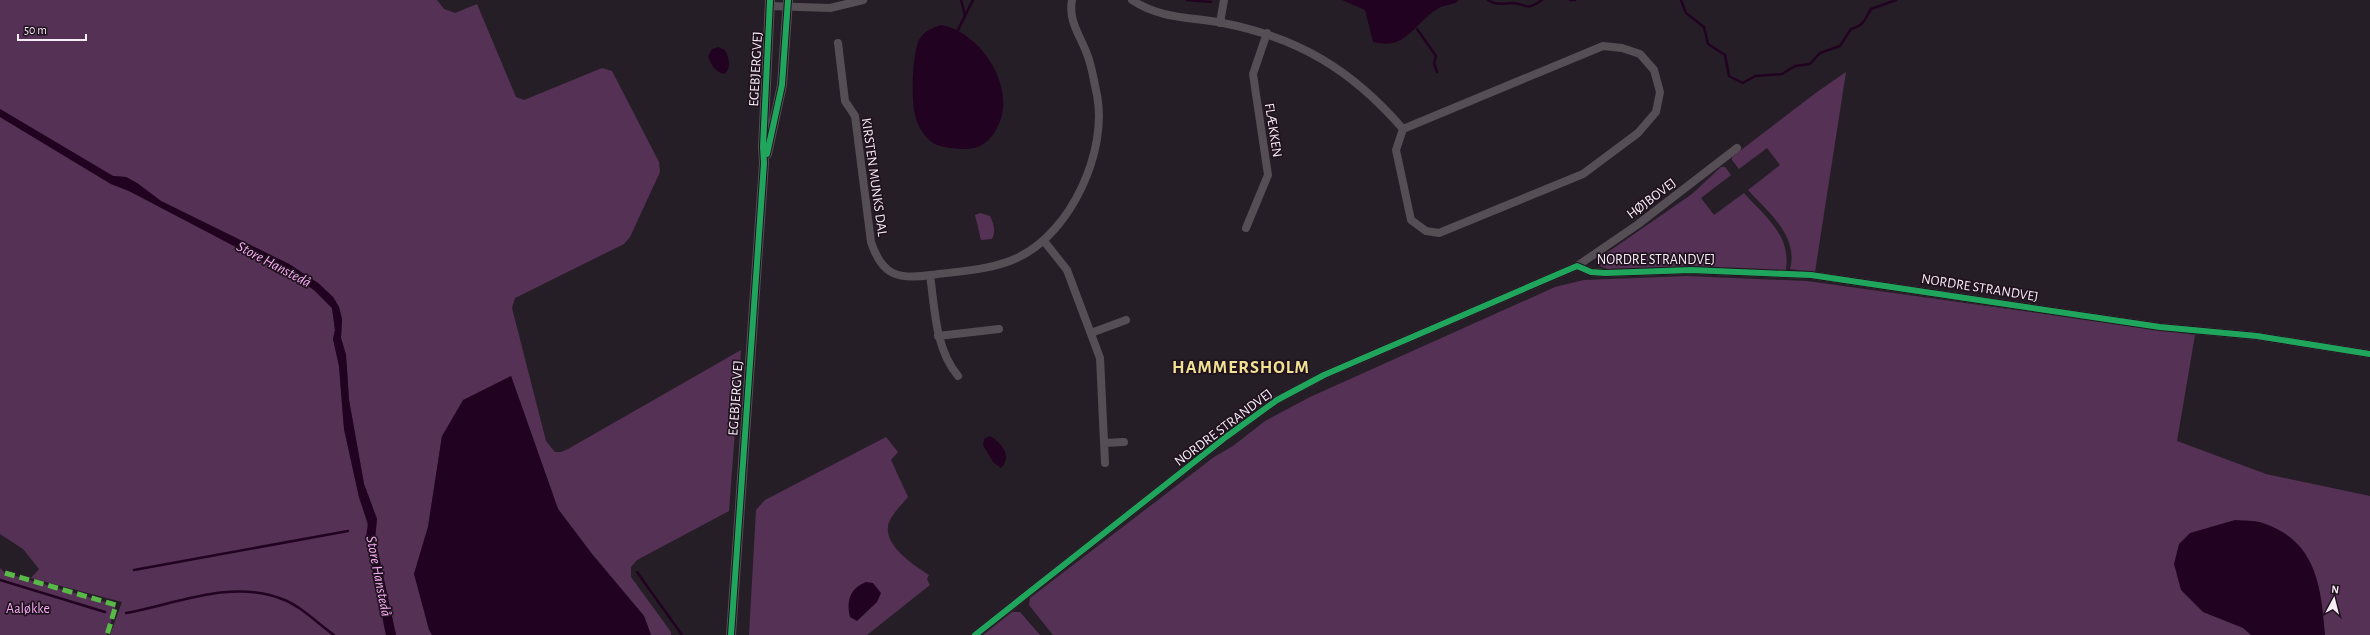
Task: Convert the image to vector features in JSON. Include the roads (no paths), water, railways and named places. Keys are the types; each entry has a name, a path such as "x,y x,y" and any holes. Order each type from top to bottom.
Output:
{"street":[{"path":"779,0 788,3"},
{"path":"770,3 788,3 830,8 863,0"},
{"name":"KIRSTEN MUNKS DAL","path":"838,43 844,101 855,116 871,242 877,258 884,267 894,274 908,277 998,264 1019,257 1044,241 1060,223 1086,180 1098,127 1098,97 1088,54 1073,25 1070,8 1072,0"},
{"path":"1132,0 1151,11 1169,16 1220,23 1267,34 1313,53 1340,70 1366,90 1403,129"},
{"path":"1220,23 1224,0"},
{"name":"EGEBJERGVEJ","path":"764,163 762,147 770,3"},
{"name":"EGEBJERGVEJ","path":"731,635 764,163 782,85 788,3"},
{"name":"FLÆKKEN","path":"1246,228 1268,175 1252,74 1267,34"},
{"path":"1603,46 1622,48 1640,54 1654,70 1660,92 1656,112 1638,133 1583,174 1439,233 1426,231 1410,220 1396,150 1403,129 1603,46"},
{"name":"HØJBOVEJ","path":"1577,266 1637,225 1737,148"},
{"path":"1044,241 1066,270 1100,358 1105,463"},
{"name":"NORDRE STRANDVEJ","path":"975,635 1226,436 1277,400 1324,375 1577,266 1591,272 1605,273 1691,270 1811,275 2160,327 2258,336 2370,354"},
{"path":"930,275 938,336 947,362 958,376"},
{"path":"1091,333 1126,320"},
{"path":"938,336 999,329"},
{"path":"1104,443 1124,442"}],"water":[{"path":"1342,0 1459,0 1455,3 1441,7 1430,14 1403,39 1385,44 1373,42 1365,10"},
{"path":"941,25 956,30 969,38 982,50 992,64 999,80 1003,96 1003,113 991,138 978,147 968,149 949,148 930,141 923,133 915,115 913,77 915,56 919,40 923,34"},
{"path":"718,47 725,50 729,59 729,68 725,74 714,68 708,56 712,49"},
{"name":"Store Hanstedå","path":"0,109 113,176 126,177 137,183 161,201 289,264 318,283 333,297 339,307 342,319 341,338 346,355 349,400 364,484 377,519 375,538 396,635 386,635 366,537 368,523 359,497 344,429 339,366 333,339 335,330 332,308 314,290 299,280 129,191 111,184 0,117"},
{"path":"511,376 558,509 592,554 644,616 651,635 432,635 429,630 414,574 428,527 442,436 463,400"},
{"path":"990,436 998,442 1006,454 1006,459 1001,468 993,462 983,445 984,439"},
{"path":"2235,520 2260,522 2281,531 2294,541 2305,553 2318,582 2325,635 2251,635 2243,628 2203,612 2181,590 2174,564 2179,544 2190,533"},
{"path":"866,582 873,583 881,593 877,602 857,621 850,617 849,600 853,591"}],"waterway":[{"path":"961,0 965,15"},
{"path":"958,30 973,0"},
{"path":"1187,0 1211,2"},
{"path":"1488,0 1497,4 1512,3 1527,6 1532,6 1542,0"},
{"path":"1570,0 1575,0"},
{"path":"1681,0 1686,13 1704,27 1708,44 1725,55 1729,76 1743,83 1755,76 1782,74 1795,66 1810,64 1820,53 1840,46 1851,29 1859,26 1871,9 1896,0"},
{"path":"1417,29 1436,56 1434,63 1437,72"},
{"path":"134,570 348,531"},
{"path":"637,572 682,635"},
{"path":"0,580 105,612"},
{"path":"126,613 184,599 223,592 243,591 263,593 282,599 296,606 334,635"}],"district":[{"name":"HAMMERSHOLM","path":"1241,367"}],"park label":[{"name":"Aaløkke","path":"28,608"}]}
